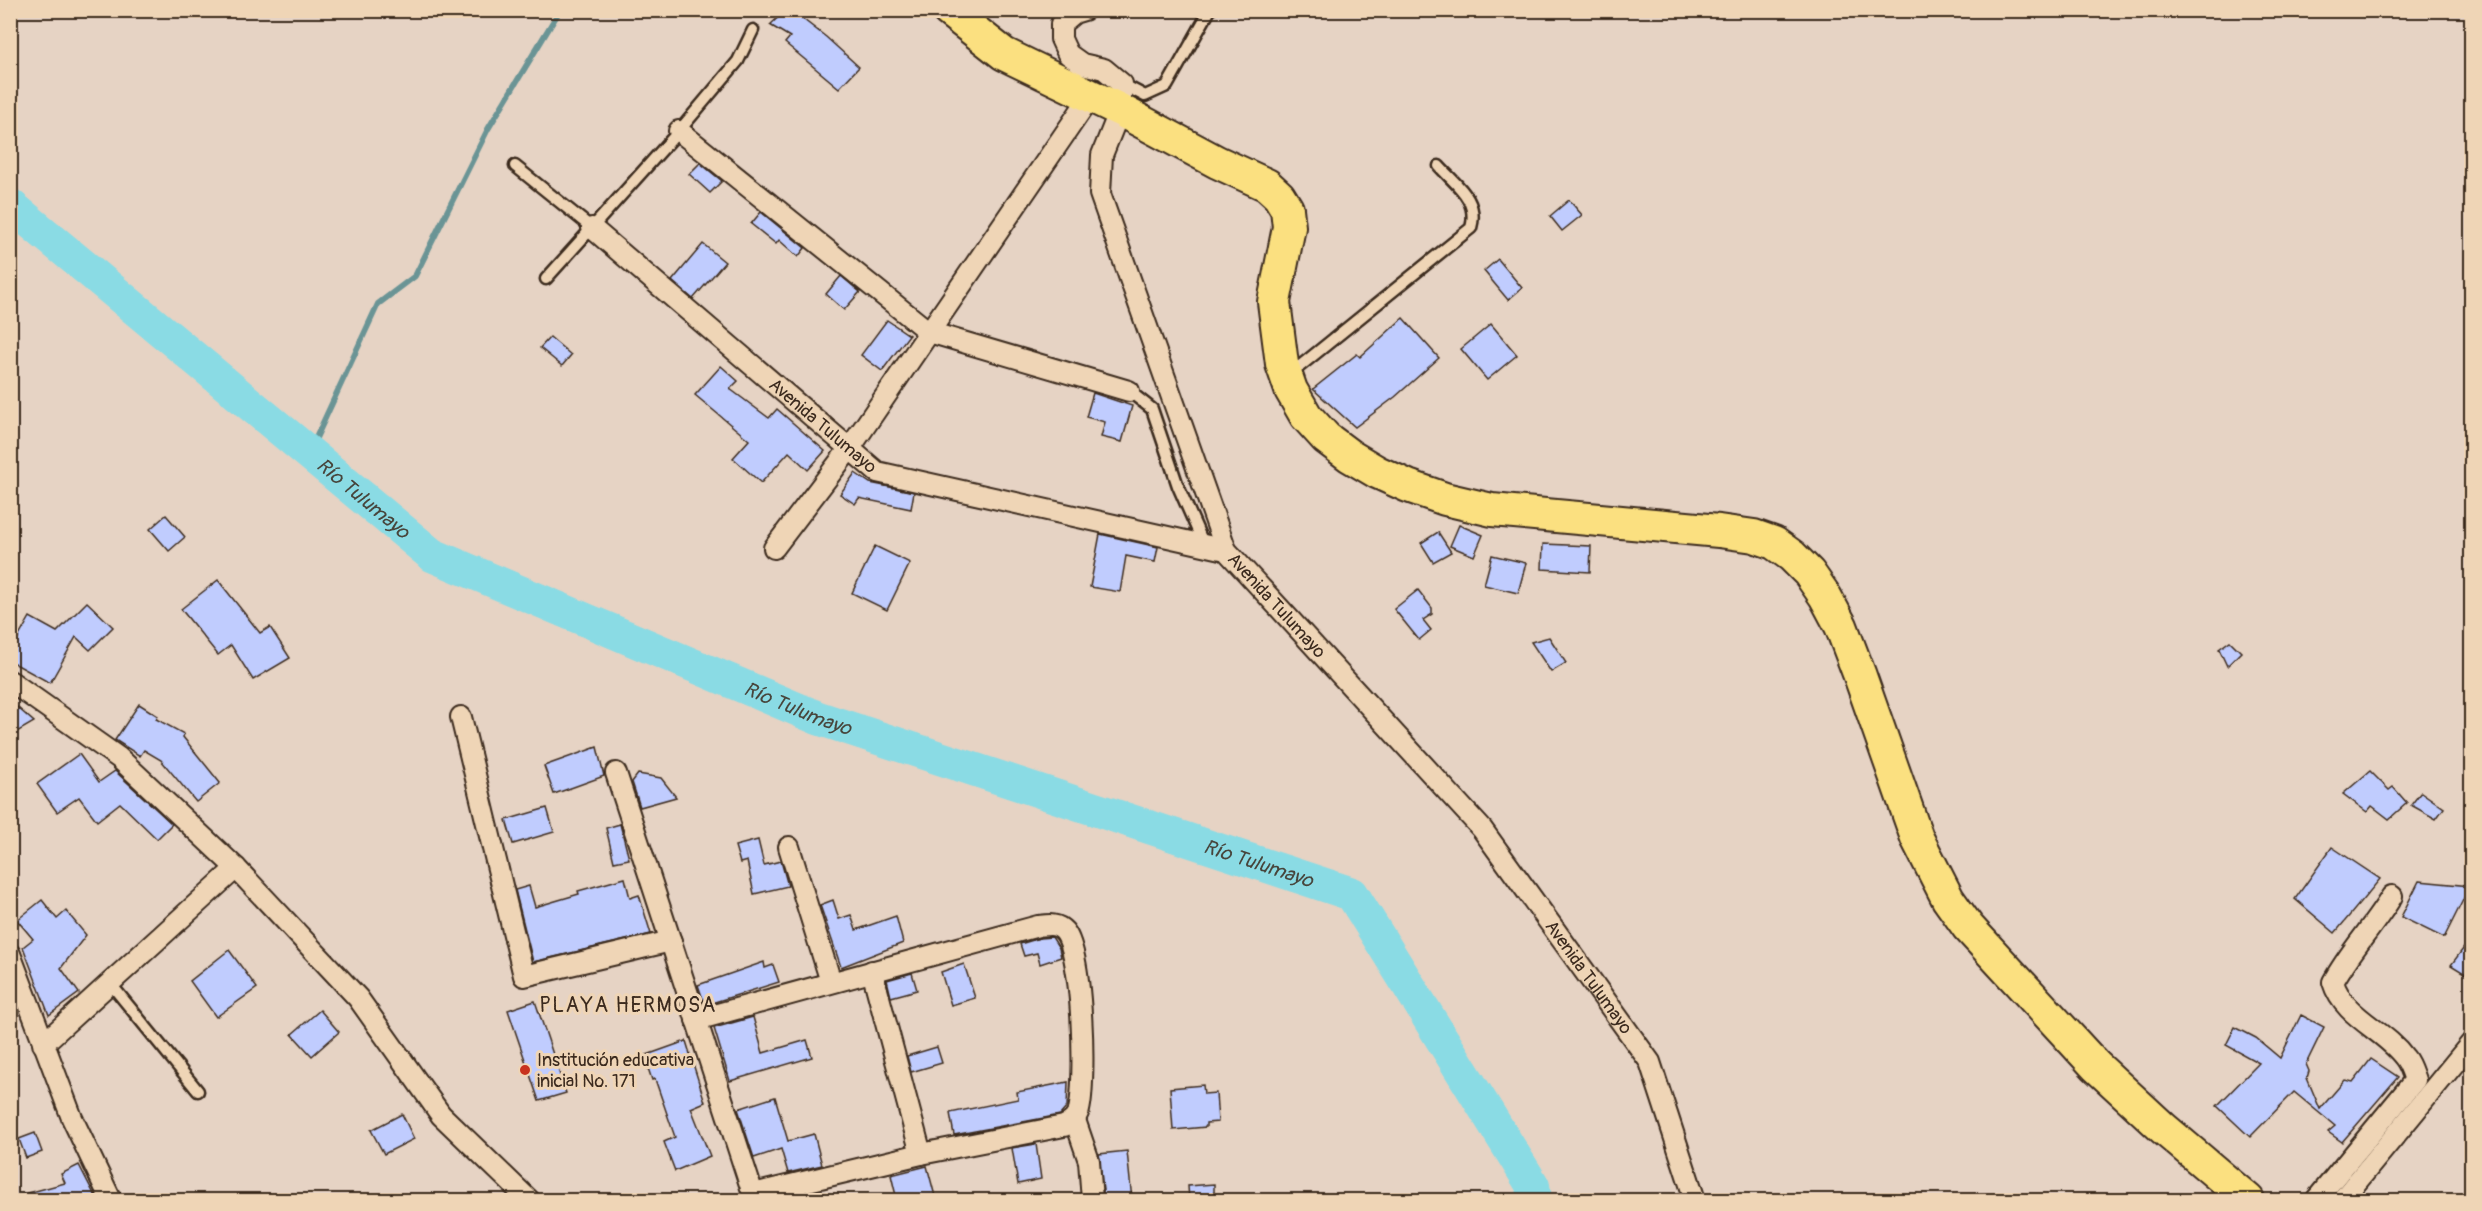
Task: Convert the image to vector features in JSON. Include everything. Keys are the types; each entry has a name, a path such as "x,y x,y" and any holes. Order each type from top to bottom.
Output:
{"main road":[{"path":"948,10 1004,54 1090,97 1121,97 1217,162 1267,185 1279,196 1287,209 1289,227 1274,302 1277,334 1286,377 1306,416 1326,438 1350,456 1377,472 1408,486 1445,499 1492,510 1754,536 1774,543 1792,556 1825,596 1841,626 1917,838 1948,899 1968,927 2096,1066 2163,1128 2248,1200"}],"street":[{"path":"1084,10 1074,13 1061,24 1061,39 1068,54 1082,64 1104,69 1121,97 1102,155 1100,194 1226,550"},
{"path":"774,548 850,448 1090,97"},
{"path":"679,132 930,332 1129,391"},
{"name":"Avenida Tulumayo","path":"592,228 877,472 1226,550 1489,839 1650,1062 1695,1200"},
{"path":"10,681 119,758 236,868 358,998 441,1115 529,1200"},
{"path":"460,717 524,976 671,941"},
{"path":"616,773 754,1197 921,1154 1064,1126 1075,1120"},
{"path":"789,847 831,982"},
{"path":"43,1044 236,868"},
{"path":"2316,1200 2415,1080 2405,1058 2347,1007 2337,994 2333,982 2379,919 2392,896"},
{"path":"696,1020 1038,926 1056,925 1064,931 1071,943 1081,996 1082,1069 1079,1109 1075,1120 1089,1161 1092,1200"},
{"path":"10,954 72,1118 111,1200"},
{"path":"872,971 921,1154"},
{"path":"2342,1200 2472,1042"}],"lane":[{"path":"1121,97 1145,96 1167,86 1210,10"},
{"path":"546,279 679,132 738,61 753,30"},
{"path":"515,166 592,228"},
{"path":"1286,377 1471,228 1475,215 1470,200 1439,166"},
{"path":"1129,391 1152,409 1175,478 1204,546"},
{"path":"110,983 198,1091"}],"building":[{"path":"786,10 791,10 826,37 859,67 839,88 785,43 790,37 770,25"},
{"path":"700,163 722,181 710,193 689,174"},
{"path":"1569,200 1582,215 1562,231 1550,216"},
{"path":"761,212 805,248 798,257 779,240 776,244 751,224"},
{"path":"703,244 725,262 693,299 672,281"},
{"path":"1498,259 1522,288 1508,300 1484,271"},
{"path":"841,276 860,292 844,310 826,294"},
{"path":"1403,318 1439,358 1395,397 1355,427 1313,389 1357,354 1360,357"},
{"path":"887,320 909,335 882,371 861,355"},
{"path":"1491,324 1517,355 1487,380 1461,349"},
{"path":"550,337 571,355 562,366 540,348"},
{"path":"721,366 738,381 730,389 769,418 777,409 825,451 808,470 789,452 761,483 733,458 749,440 695,395"},
{"path":"1093,393 1132,406 1122,442 1101,437 1105,422 1086,417"},
{"path":"855,473 870,483 914,492 911,509 859,498 855,504 840,494"},
{"path":"166,515 185,537 169,551 150,529"},
{"path":"1459,525 1483,535 1474,556 1450,546"},
{"path":"1438,532 1451,552 1433,562 1421,543"},
{"path":"1100,534 1158,547 1155,562 1126,556 1120,592 1090,587"},
{"path":"1543,544 1591,546 1590,572 1542,569"},
{"path":"875,546 910,563 887,610 852,593"},
{"path":"1492,555 1526,563 1518,593 1484,585"},
{"path":"218,580 260,633 270,627 290,658 253,680 231,645 218,655 181,609"},
{"path":"1418,590 1432,608 1432,614 1423,620 1431,630 1419,640 1394,609"},
{"path":"87,602 113,627 90,650 76,637 50,683 10,661 10,652 30,617 57,632"},
{"path":"1549,637 1566,663 1551,672 1531,642"},
{"path":"2230,641 2241,652 2227,666 2219,649"},
{"path":"10,701 34,722 10,736"},
{"path":"139,704 158,716 156,719 184,734 183,737 220,783 196,802 161,760 144,750 140,756 115,740"},
{"path":"597,747 604,776 554,794 544,766"},
{"path":"79,754 99,782 115,771 172,824 157,839 120,803 97,821 79,797 57,812 37,784"},
{"path":"2370,771 2389,790 2393,787 2407,803 2389,819 2372,806 2367,812 2343,794"},
{"path":"638,774 661,778 676,797 640,807 632,782"},
{"path":"2421,792 2444,808 2436,819 2411,805"},
{"path":"547,808 554,832 513,844 506,820"},
{"path":"620,824 629,859 614,862 606,828"},
{"path":"758,840 764,865 781,861 788,886 754,894 747,861 740,863 735,846"},
{"path":"2332,847 2380,879 2335,933 2295,899"},
{"path":"625,878 630,898 639,895 651,934 533,962 515,890 529,886 535,907 579,894 578,891"},
{"path":"2419,881 2470,886 2444,938 2401,917"},
{"path":"42,900 57,919 66,911 86,935 61,968 79,993 49,1015 23,947 33,939 17,920"},
{"path":"833,900 839,919 851,915 856,930 896,916 903,943 841,967 820,905"},
{"path":"1052,937 1059,948 1061,957 1040,964 1037,953 1024,956 1020,944"},
{"path":"2472,937 2472,978 2451,965"},
{"path":"229,950 257,988 216,1017 190,981"},
{"path":"764,962 765,968 773,965 779,982 705,1005 698,985"},
{"path":"964,964 975,998 951,1005 941,972"},
{"path":"912,973 917,990 891,997 887,980"},
{"path":"535,1001 566,1093 539,1101 508,1010"},
{"path":"320,1010 339,1032 312,1056 292,1034"},
{"path":"2301,1015 2324,1027 2306,1064 2309,1071 2307,1078 2320,1109 2345,1080 2353,1082 2371,1059 2398,1077 2342,1142 2328,1132 2335,1126 2294,1092 2250,1137 2217,1106 2259,1063 2226,1045 2235,1027 2256,1038 2280,1058"},
{"path":"753,1017 763,1053 807,1040 812,1057 730,1081 714,1028"},
{"path":"686,1041 705,1102 691,1108 710,1156 675,1171 664,1142 675,1137 655,1079 652,1080 644,1056"},
{"path":"937,1047 942,1063 911,1072 907,1056"},
{"path":"1068,1082 1067,1107 1060,1115 954,1135 950,1113 1018,1099 1017,1092"},
{"path":"1203,1085 1204,1094 1216,1093 1218,1122 1206,1123 1206,1127 1173,1130 1170,1088"},
{"path":"775,1097 788,1141 814,1134 822,1165 788,1173 781,1149 754,1158 738,1109"},
{"path":"402,1114 414,1139 384,1154 371,1130"},
{"path":"35,1133 42,1152 26,1158 19,1139"},
{"path":"1036,1144 1041,1179 1018,1184 1012,1148"},
{"path":"1127,1151 1132,1200 1104,1200 1099,1154"},
{"path":"79,1165 97,1200 18,1200 17,1196 65,1183 61,1174"},
{"path":"927,1166 936,1200 897,1200 891,1175"},
{"path":"1214,1184 1214,1200 1189,1200 1188,1186"}],"waterway":[{"path":"309,453 378,304 415,276 488,129 560,10"},
{"name":"Río Tulumayo","path":"10,205 432,555 818,718 1352,894 1533,1186 1535,1200"}],"place":[{"name":"Institución educativa inicial No. 171","path":"525,1070"}],"district":[{"name":"PLAYA HERMOSA","path":"628,1005"}]}
